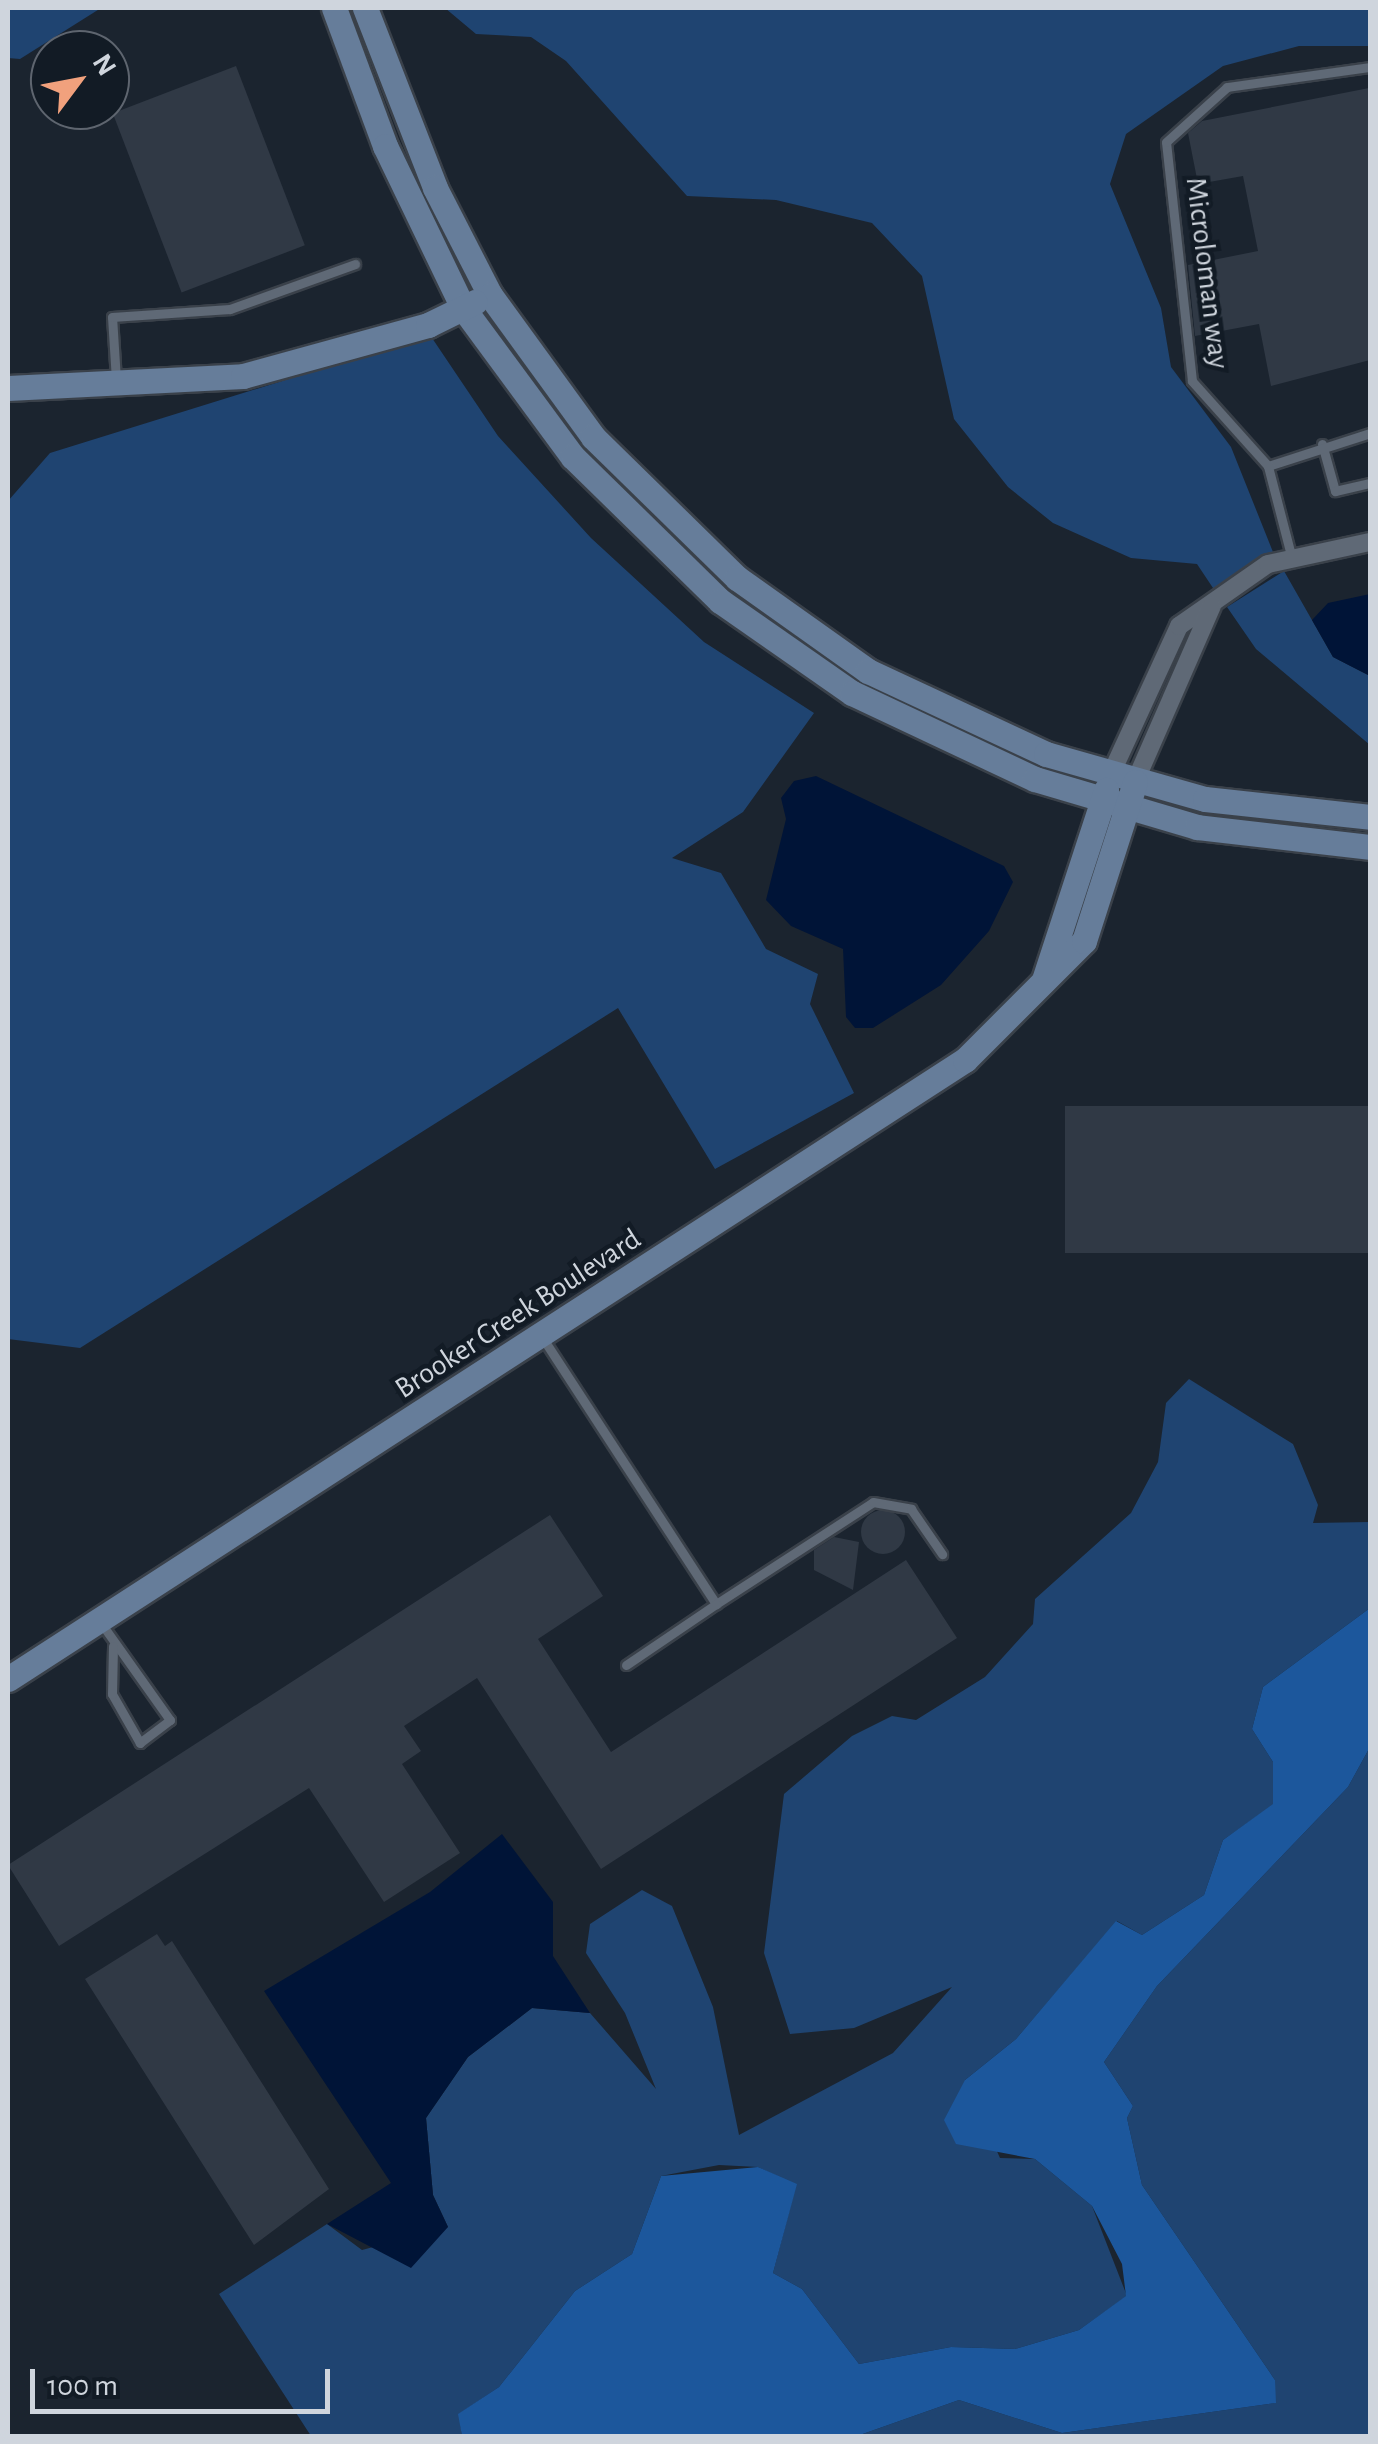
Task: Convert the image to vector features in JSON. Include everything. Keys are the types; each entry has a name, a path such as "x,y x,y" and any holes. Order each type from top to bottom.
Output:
{"main road":[{"path":"334,8 384,146 463,308 573,457 720,601 910,725 1114,806 1370,846"},
{"path":"365,8 434,188 490,295 593,437 737,578 920,698 1123,778 1292,812 1370,817"},
{"path":"8,388 116,387 243,376 463,308 490,295"},
{"name":"Brooker Creek Boulevard","path":"8,1680 923,1093 1010,1024 1044,980 1123,778"}],"street":[{"name":"Brooker Creek Boulevard","path":"1123,778 1179,626 1268,564 1370,542"},
{"name":"Brooker Creek Boulevard","path":"1123,778 1212,606"}],"lane":[{"name":"Microloman way","path":"1292,559 1268,466 1192,381 1166,142 1227,87 1370,67"},
{"path":"116,387 112,318 230,309 354,264"},
{"path":"1268,466 1322,444 1370,433"},
{"path":"1322,444 1335,491 1370,483"},
{"path":"542,1337 716,1604"},
{"path":"626,1666 873,1502 910,1509 942,1554"},
{"path":"99,1620 113,1646 170,1720 140,1743 112,1694 113,1646"}],"shaded area":[{"path":"8,8 101,8 66,30 30,30 30,53 20,59 8,58"},
{"path":"445,8 1370,8 1370,46 1299,46 1223,66 1126,134 1110,184 1161,308 1171,367 1231,447 1273,552 1215,591 1197,564 1131,558 1053,523 1008,487 954,419 922,276 872,223 776,200 687,196 566,61 531,37 476,34"},
{"path":"430,335 498,436 591,538 704,642 814,713 743,812 672,858 721,873 766,949 818,974 810,1004 854,1093 715,1169 618,1008 80,1348 8,1339 8,501 50,453"},
{"path":"1284,571 1333,657 1370,676 1370,745 1256,649 1227,607"},
{"path":"1370,594 1370,676 1333,657 1312,620 1328,603"},
{"path":"816,776 1004,866 1013,882 989,931 941,985 873,1028 855,1028 846,1017 843,949 791,926 766,900 786,819 781,798 794,781"},
{"path":"1189,1379 1293,1444 1318,1505 1313,1523 1370,1522 1370,1608 1263,1687 1252,1729 1273,1762 1273,1805 1223,1840 1204,1895 1142,1935 1117,1921 1016,2039 965,2080 1000,2158 1035,2159 1092,2206 1127,2296 1079,2330 1015,2349 951,2347 859,2364 802,2289 773,2273 796,2185 758,2167 719,2165 661,2176 632,2254 575,2291 499,2387 459,2414 462,2436 311,2436 219,2294 327,2224 362,2250 448,2227 433,2195 426,2118 468,2057 532,2008 590,2013 656,2089 625,2013 586,1953 590,1924 642,1890 672,1906 713,2007 739,2135 893,2053 952,1987 854,2028 790,2034 764,1953 784,1794 852,1736 892,1716 916,1720 985,1677 1033,1624 1035,1599 1131,1513 1158,1462 1166,1403"},
{"path":"1370,1608 1370,1747 1348,1787 1157,1986 1104,2062 1133,2106 1127,2118 1142,2185 1275,2380 1276,2403 1062,2433 959,2400 857,2436 462,2436 458,2414 499,2387 575,2291 632,2254 661,2176 758,2167 797,2184 773,2273 802,2289 859,2364 951,2347 1015,2349 1079,2330 1126,2296 1122,2264 1092,2206 1035,2159 956,2144 944,2120 965,2080 1016,2039 1116,1921 1142,1935 1204,1895 1223,1840 1273,1804 1273,1762 1252,1729 1263,1687"},
{"path":"1370,1747 1370,2436 857,2436 959,2400 1062,2433 1275,2403 1275,2380 1142,2185 1127,2118 1133,2106 1104,2062 1157,1986 1348,1787"},
{"path":"502,1834 553,1902 553,1956 590,2013 532,2008 468,2057 426,2118 433,2195 448,2227 411,2268 327,2224 391,2183 264,1991 430,1892"}],"building":[{"path":"236,66 305,245 182,293 119,130 130,130 130,107"},
{"path":"1369,88 1370,360 1271,386 1259,324 1195,336 1188,265 1258,251 1243,176 1198,184 1188,133 1202,121"},
{"path":"1065,1106 1370,1106 1370,1253 1065,1253"},
{"path":"883,1510 899,1516 905,1532 899,1548 883,1554 867,1548 861,1532 867,1516"},
{"path":"550,1515 603,1596 538,1639 611,1752 906,1560 957,1638 601,1869 477,1678 404,1726 421,1751 402,1764 460,1853 384,1902 309,1788 59,1946 8,1865"},
{"path":"834,1537 859,1542 853,1590 814,1570 814,1550"},
{"path":"157,1934 165,1946 172,1941 329,2189 254,2245 85,1979"}]}
